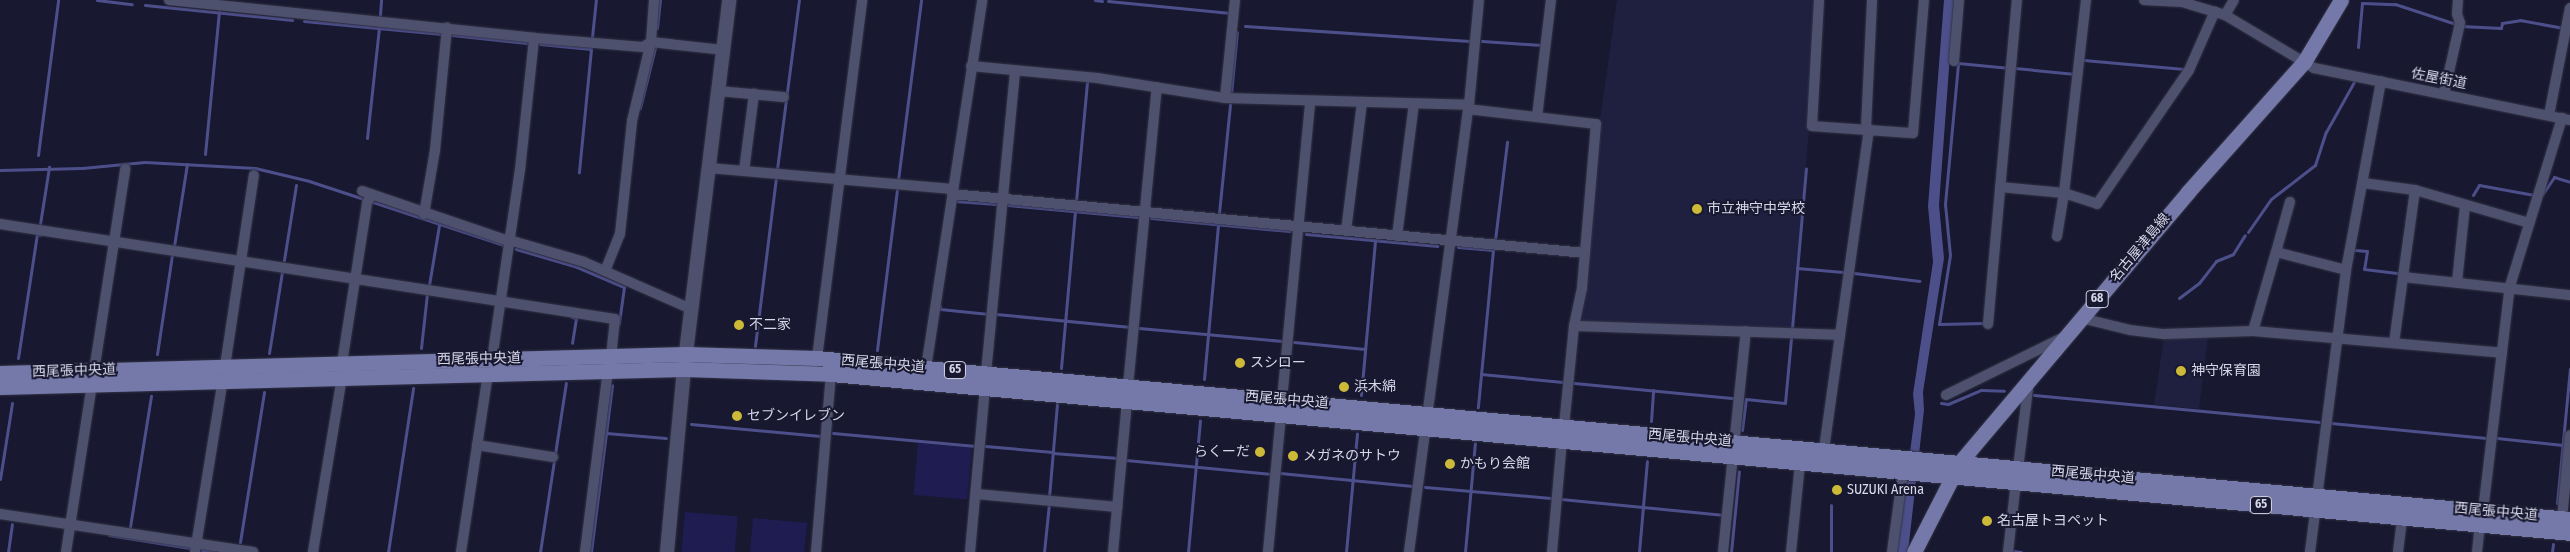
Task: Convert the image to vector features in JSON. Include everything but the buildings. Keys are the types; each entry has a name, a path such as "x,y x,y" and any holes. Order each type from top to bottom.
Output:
{"main road":[{"name":"名古屋津島線","path":"1914,552 1960,462 2065,336 2304,62 2341,0"},
{"name":"西尾張中央道","path":"0,373 94,377 342,370 492,359 686,354 817,358 926,368 985,381"},
{"name":"西尾張中央道","path":"342,370 488,374 684,369 985,381 1282,408 1426,428 1563,433"},
{"name":"西尾張中央道","path":"0,388 94,377"},
{"name":"西尾張中央道","path":"1282,408 1428,413 1563,433 1733,449 1824,449 1952,476 2017,475 2482,518 2570,534"},
{"name":"西尾張中央道","path":"1733,449 1800,463 1910,467 1960,462 2017,475"},
{"name":"西尾張中央道","path":"2316,503 2402,518 2566,519"}],"street":[{"path":"169,0 534,38 643,47 650,42 724,50"},
{"path":"605,271 620,234 632,121 650,42 654,0"},
{"path":"667,552 684,369 729,0"},
{"path":"817,358 862,0"},
{"path":"926,368 982,0"},
{"path":"1225,98 1235,0"},
{"path":"1409,552 1468,107 1479,0"},
{"path":"1537,117 1551,0"},
{"path":"1819,0 1812,126 1913,132 1924,0"},
{"path":"1824,449 1868,128 1872,0"},
{"path":"1954,61 1959,0"},
{"path":"1988,324 2017,0"},
{"path":"2057,236 2064,193 2086,0"},
{"name":"佐屋街道","path":"2144,0 2201,3 2314,68 2566,119"},
{"path":"2000,187 2064,193 2097,204 2189,70 2220,13 2234,0"},
{"path":"2444,94 2460,23 2456,14 2458,0"},
{"path":"2548,115 2570,8"},
{"path":"424,214 435,150 447,28"},
{"path":"492,359 520,170 534,38"},
{"path":"971,66 1157,87 1225,98 1468,107 1596,124 1585,253 1574,326 1552,552"},
{"path":"970,552 1015,70"},
{"path":"2310,552 2346,270 2381,81"},
{"path":"1113,552 1157,87"},
{"path":"718,90 784,96"},
{"path":"744,171 754,94"},
{"path":"1268,552 1310,102"},
{"path":"1346,231 1362,103"},
{"path":"1397,236 1414,104"},
{"path":"2477,552 2510,286 2529,222 2566,119"},
{"path":"708,168 840,179 1003,199 1585,253"},
{"path":"66,552 126,169"},
{"path":"196,548 254,175"},
{"path":"2362,183 2415,190 2460,202 2464,206 2529,222"},
{"path":"2394,344 2415,190"},
{"path":"313,552 368,196 605,271 691,310"},
{"path":"2253,331 2290,202"},
{"path":"2457,282 2464,206"},
{"path":"0,224 615,319 611,356"},
{"path":"2276,252 2346,270"},
{"path":"2403,277 2510,286 2570,295"},
{"path":"2081,318 2130,330 2164,334 2253,331 2502,353"},
{"path":"1574,326 1840,335"},
{"path":"1723,552 1746,331"},
{"path":"1946,395 2065,336"},
{"path":"585,552 608,371"},
{"path":"461,552 488,374"},
{"path":"816,552 831,374"},
{"path":"2008,552 2029,380"},
{"path":"2566,519 2570,436"},
{"path":"477,444 553,457"},
{"path":"1791,552 1800,463"},
{"path":"1892,552 1910,467"},
{"path":"976,494 1117,507"},
{"path":"0,514 196,548 253,552"},
{"path":"2398,552 2402,518"}],"shaded area":[{"name":"市立神守中学校","path":"1617,0 1816,0 1809,129 1791,329 1582,322 1579,317 1586,289 1600,120"},
{"name":"神守保育園","path":"2208,336 2199,409 2154,405 2164,337"},
{"path":"918,443 972,448 967,500 913,495"},
{"path":"685,512 738,517 735,552 682,552"},
{"path":"753,518 807,523 804,552 750,552"}],"water":[{"path":"1944,0 1954,0 1939,205 1944,258 1923,392 1924,410 1908,552 1897,552 1915,414 1913,394 1933,262 1928,206"}],"waterway":[{"path":"38,155 58,0"},
{"path":"97,0 132,4"},
{"path":"380,15 381,0"},
{"path":"592,37 596,0"},
{"path":"657,28 660,0"},
{"path":"777,169 799,0"},
{"path":"898,180 921,0"},
{"path":"1095,0 1102,1"},
{"path":"1108,1 1230,13"},
{"path":"2358,47 2362,3 2395,4 2456,24"},
{"path":"145,5 292,20"},
{"path":"205,154 219,12"},
{"path":"2461,26 2501,28 2502,23 2520,20 2563,28"},
{"path":"304,21 441,34"},
{"path":"1245,26 1470,41"},
{"path":"367,138 379,28"},
{"path":"1231,94 1237,32"},
{"path":"452,35 527,43"},
{"path":"1482,41 1541,45"},
{"path":"540,44 591,49 579,172"},
{"path":"640,108 655,48"},
{"path":"2084,60 2184,69"},
{"path":"1985,323 1939,324 1950,255 1945,204 1958,63 2010,68"},
{"path":"2015,68 2075,74"},
{"path":"1076,201 1087,82"},
{"path":"2248,232 2271,199 2315,165 2326,132 2354,82"},
{"path":"1219,213 1230,105"},
{"path":"1495,240 1507,142"},
{"path":"0,170 82,168 145,162 255,168 309,181 504,245"},
{"path":"174,246 187,164"},
{"path":"40,224 49,167"},
{"path":"1792,328 1806,169"},
{"path":"2542,195 2554,177 2570,182"},
{"path":"755,346 776,178"},
{"path":"284,260 296,185"},
{"path":"2473,195 2479,185 2534,195"},
{"path":"877,350 897,190"},
{"path":"955,201 996,204"},
{"path":"1008,205 1137,217"},
{"path":"1061,368 1075,211"},
{"path":"1151,218 1289,231"},
{"path":"1204,379 1218,224"},
{"path":"429,285 439,225"},
{"path":"18,358 37,234 40,235"},
{"path":"1306,234 1437,246"},
{"path":"2179,298 2199,283 2216,261 2233,254 2245,235"},
{"path":"1361,395 1375,240"},
{"path":"1458,247 1493,250 1478,407"},
{"path":"516,249 577,267 624,287 619,324"},
{"path":"2355,250 2367,251 2364,269 2399,273"},
{"path":"157,354 172,255"},
{"path":"1797,268 1843,272"},
{"path":"269,353 282,272"},
{"path":"1854,273 1920,281"},
{"path":"421,348 427,294"},
{"path":"940,306 940,309 989,314"},
{"path":"996,314 1130,327"},
{"path":"572,317 576,318 572,343"},
{"path":"1139,328 1282,341"},
{"path":"1742,430 1746,399 1785,403 1791,338"},
{"path":"1294,342 1365,349"},
{"path":"2557,503 2570,369"},
{"path":"1481,374 1563,382"},
{"path":"540,552 566,383"},
{"path":"1574,383 1734,398"},
{"path":"591,552 612,385"},
{"path":"388,552 413,388"},
{"path":"1651,421 1653,390"},
{"path":"1941,403 1948,404 1981,390 2004,391"},
{"path":"240,542 264,392"},
{"path":"2034,395 2319,422"},
{"path":"130,527 151,396"},
{"path":"0,479 12,403"},
{"path":"1049,497 1057,404"},
{"path":"1188,552 1200,421"},
{"path":"2331,423 2486,438"},
{"path":"691,424 820,436"},
{"path":"606,433 666,438"},
{"path":"833,433 975,446"},
{"path":"1346,552 1357,434"},
{"path":"2497,438 2563,445"},
{"path":"1465,552 1475,443"},
{"path":"985,446 1053,452"},
{"path":"1053,453 1118,458"},
{"path":"1126,460 1272,474"},
{"path":"1639,552 1647,461"},
{"path":"1731,552 1739,471"},
{"path":"1280,473 1412,486"},
{"path":"1425,487 1551,498"},
{"path":"1561,499 1724,515"},
{"path":"1044,552 1049,504"},
{"path":"1831,505 1831,552"},
{"path":"8,552 12,524"},
{"path":"109,535 190,548"},
{"path":"2552,552 2553,544"},
{"path":"202,550 214,552"},
{"path":"2013,551 2021,552"}],"place":[{"name":"市立神守中学校","path":"1697,209"},
{"name":"不二家","path":"739,325"},
{"name":"スシロー","path":"1240,363"},
{"name":"神守保育園","path":"2181,371"},
{"name":"浜木綿","path":"1344,387"},
{"name":"セブンイレブン","path":"737,416"},
{"name":"らくーだ","path":"1260,452"},
{"name":"メガネのサトウ","path":"1293,456"},
{"name":"かもり会館","path":"1450,464"},
{"name":"SUZUKI Arena","path":"1837,490"},
{"name":"名古屋トヨペット","path":"1987,521"}]}
